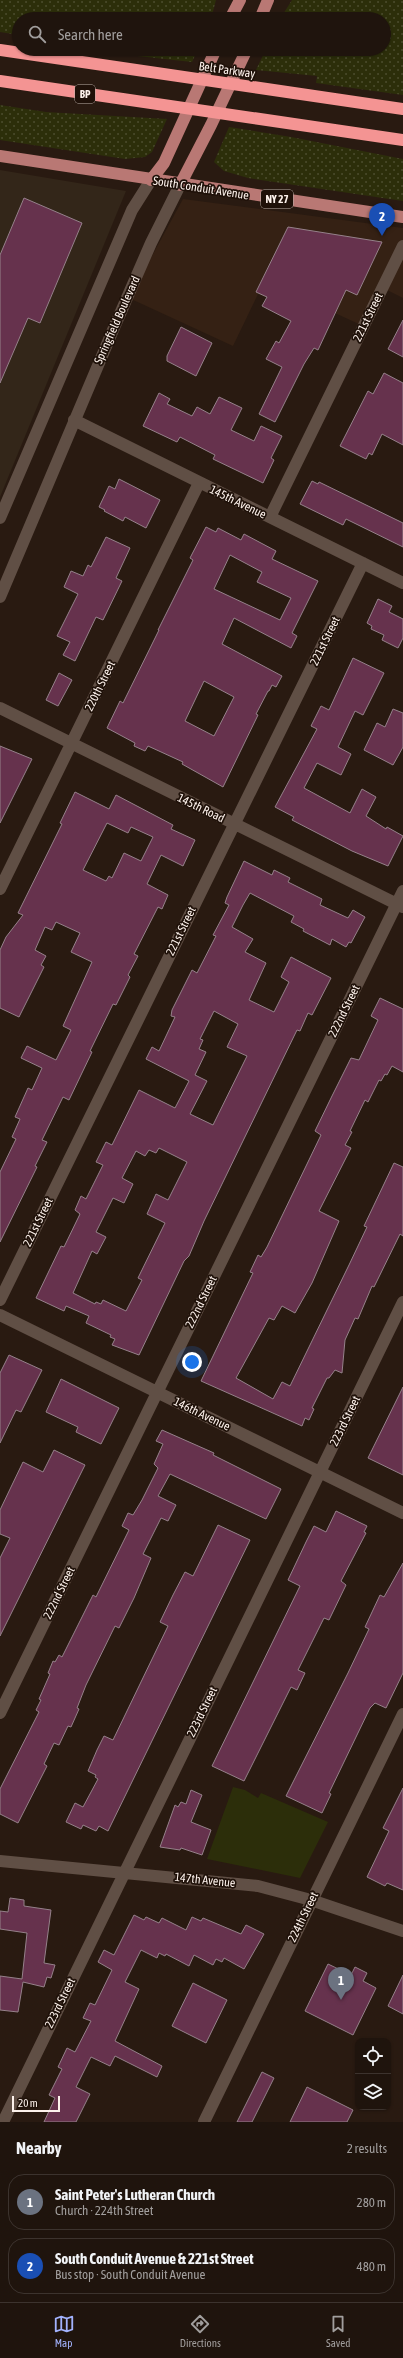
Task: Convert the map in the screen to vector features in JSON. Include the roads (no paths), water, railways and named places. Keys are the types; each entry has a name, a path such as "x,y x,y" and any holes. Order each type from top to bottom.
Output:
{"highway":[{"path":"0,47 12,50"},
{"name":"Belt Parkway","path":"0,50 12,52"},
{"name":"Belt Parkway","path":"38,56 403,109"},
{"name":"BP","path":"0,82 403,140"}],"main road":[{"path":"234,12 240,0"},
{"path":"263,12 268,0"},
{"path":"151,180 164,163 213,56"},
{"name":"Springfield Boulevard","path":"180,184 211,125 244,56"},
{"name":"South Conduit Avenue","path":"0,156 403,217"}],"street":[{"path":"0,518 132,210 151,180"},
{"name":"Springfield Boulevard","path":"0,597 74,420 151,243 180,184"},
{"name":"221st Street","path":"270,517 403,246"},
{"name":"145th Avenue","path":"74,420 403,583"},
{"name":"220th Street","path":"0,889 199,483"},
{"name":"221st Street","path":"0,1300 363,563"},
{"name":"145th Road","path":"0,708 400,905"},
{"name":"222nd Street","path":"0,1713 157,1392 400,905 403,891"},
{"name":"223rd Street","path":"3,2122 123,1872 403,1302"},
{"name":"146th Avenue","path":"0,1314 403,1513"},
{"name":"224th Street","path":"204,2122 403,1714"},
{"name":"147th Avenue","path":"0,1861 258,1886 311,1900 403,1931"}],"place":[{"name":"South Conduit Avenue & 221st Street","path":"382,236"},
{"name":"Saint Peter's Lutheran Church","path":"341,2000"}]}
